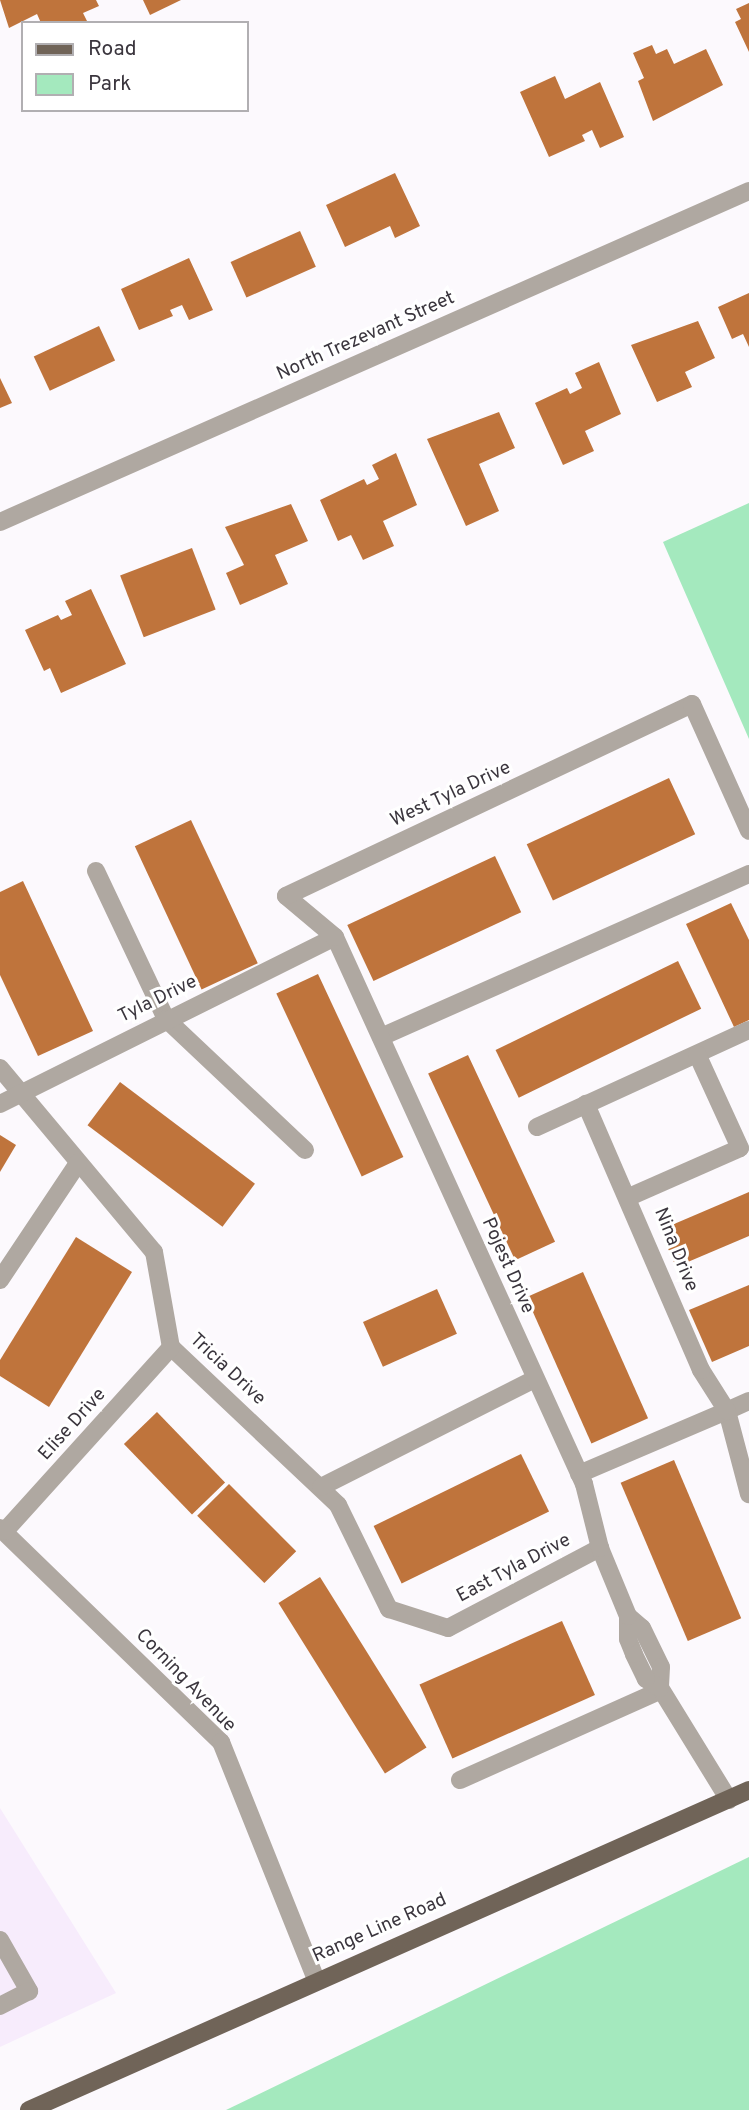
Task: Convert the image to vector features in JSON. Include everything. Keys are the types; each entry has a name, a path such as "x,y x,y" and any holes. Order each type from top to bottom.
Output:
{"main road":[{"name":"Range Line Road","path":"29,2110 316,1979 749,1790"}],"street":[{"name":"North Trezevant Street","path":"0,522 749,191"},
{"name":"West Tyla Drive","path":"335,936 286,896 692,704 749,831"},
{"path":"96,871 166,1019 305,1150"},
{"path":"381,1037 749,874"},
{"name":"Tyla Drive","path":"0,1104 17,1092 335,936"},
{"name":"Pojest Drive","path":"335,936 579,1474 600,1548 628,1616 628,1639 634,1654 646,1679 661,1689 729,1800"},
{"path":"537,1127 749,1030"},
{"path":"629,1197 740,1148 697,1054"},
{"name":"Tricia Drive","path":"0,1068 17,1092 154,1252 171,1347 338,1505 389,1609 448,1628"},
{"name":"Nina Drive","path":"586,1104 629,1197 701,1370 727,1410 749,1494"},
{"path":"0,1280 78,1163"},
{"name":"Elise Drive","path":"3,1529 171,1347"},
{"path":"321,1487 535,1379"},
{"path":"579,1474 749,1401"},
{"name":"Corning Avenue","path":"3,1529 221,1742 316,1979"},
{"name":"East Tyla Drive","path":"448,1628 600,1548"},
{"path":"460,1780 661,1689"},
{"path":"0,1940 29,1991 0,2006"}],"shaded area":[{"path":"0,1808 116,1993 0,2047"}],"green space":[{"path":"749,503 749,739 663,542"},
{"path":"749,1857 749,2110 226,2110"}],"building":[{"path":"0,0 96,0 99,6 83,13 87,21 40,21 37,14 9,28"},
{"path":"143,0 181,0 150,15"},
{"path":"749,3 749,52 735,22 741,19 736,9"},
{"path":"652,45 656,54 667,49 674,64 706,49 723,85 653,121 638,81 644,78 633,53"},
{"path":"555,76 565,99 600,82 624,137 600,148 592,130 582,135 585,141 549,157 520,92"},
{"path":"395,173 420,226 395,238 390,226 345,247 326,205"},
{"path":"300,231 316,267 246,298 231,262"},
{"path":"189,258 213,310 189,320 182,305 170,310 173,316 139,330 121,289"},
{"path":"749,293 749,347 743,334 732,339 718,307"},
{"path":"698,321 715,358 685,372 692,387 657,402 631,345"},
{"path":"99,326 115,360 50,391 34,356"},
{"path":"599,362 621,414 585,431 594,451 563,465 535,403 567,388 570,394 582,388 575,373"},
{"path":"0,378 12,403 0,408"},
{"path":"499,412 515,448 479,464 499,511 466,526 427,439"},
{"path":"396,453 417,505 383,521 394,546 363,560 351,535 338,541 320,500 364,479 367,485 379,479 372,465"},
{"path":"291,504 308,541 275,555 288,584 240,605 226,573 244,565 225,527"},
{"path":"192,548 216,610 144,637 120,576"},
{"path":"91,589 126,664 61,693 50,668 44,671 25,630 58,615 61,620 72,615 65,601"},
{"path":"669,778 695,834 553,901 527,844"},
{"path":"191,820 258,963 202,989 135,846"},
{"path":"495,856 521,912 373,981 347,925"},
{"path":"23,881 93,1031 38,1056 0,975 0,892"},
{"path":"731,903 749,940 749,1020 734,1027 686,924"},
{"path":"678,961 701,1009 519,1098 496,1050"},
{"path":"318,974 403,1157 362,1177 276,993"},
{"path":"468,1055 555,1242 515,1260 428,1074"},
{"path":"120,1082 255,1184 222,1227 88,1125"},
{"path":"0,1135 16,1145 0,1172"},
{"path":"749,1192 749,1236 676,1267 660,1230"},
{"path":"76,1237 132,1272 49,1407 0,1376 0,1360"},
{"path":"583,1272 648,1418 591,1443 526,1297"},
{"path":"749,1285 749,1346 712,1362 689,1310"},
{"path":"437,1289 457,1334 383,1367 363,1322"},
{"path":"157,1412 225,1482 192,1514 124,1444"},
{"path":"521,1454 549,1512 402,1583 374,1526"},
{"path":"674,1460 741,1618 688,1641 621,1483"},
{"path":"229,1484 296,1551 264,1583 197,1516"},
{"path":"320,1577 427,1747 385,1773 278,1603"},
{"path":"562,1621 595,1695 452,1758 419,1684"}]}
